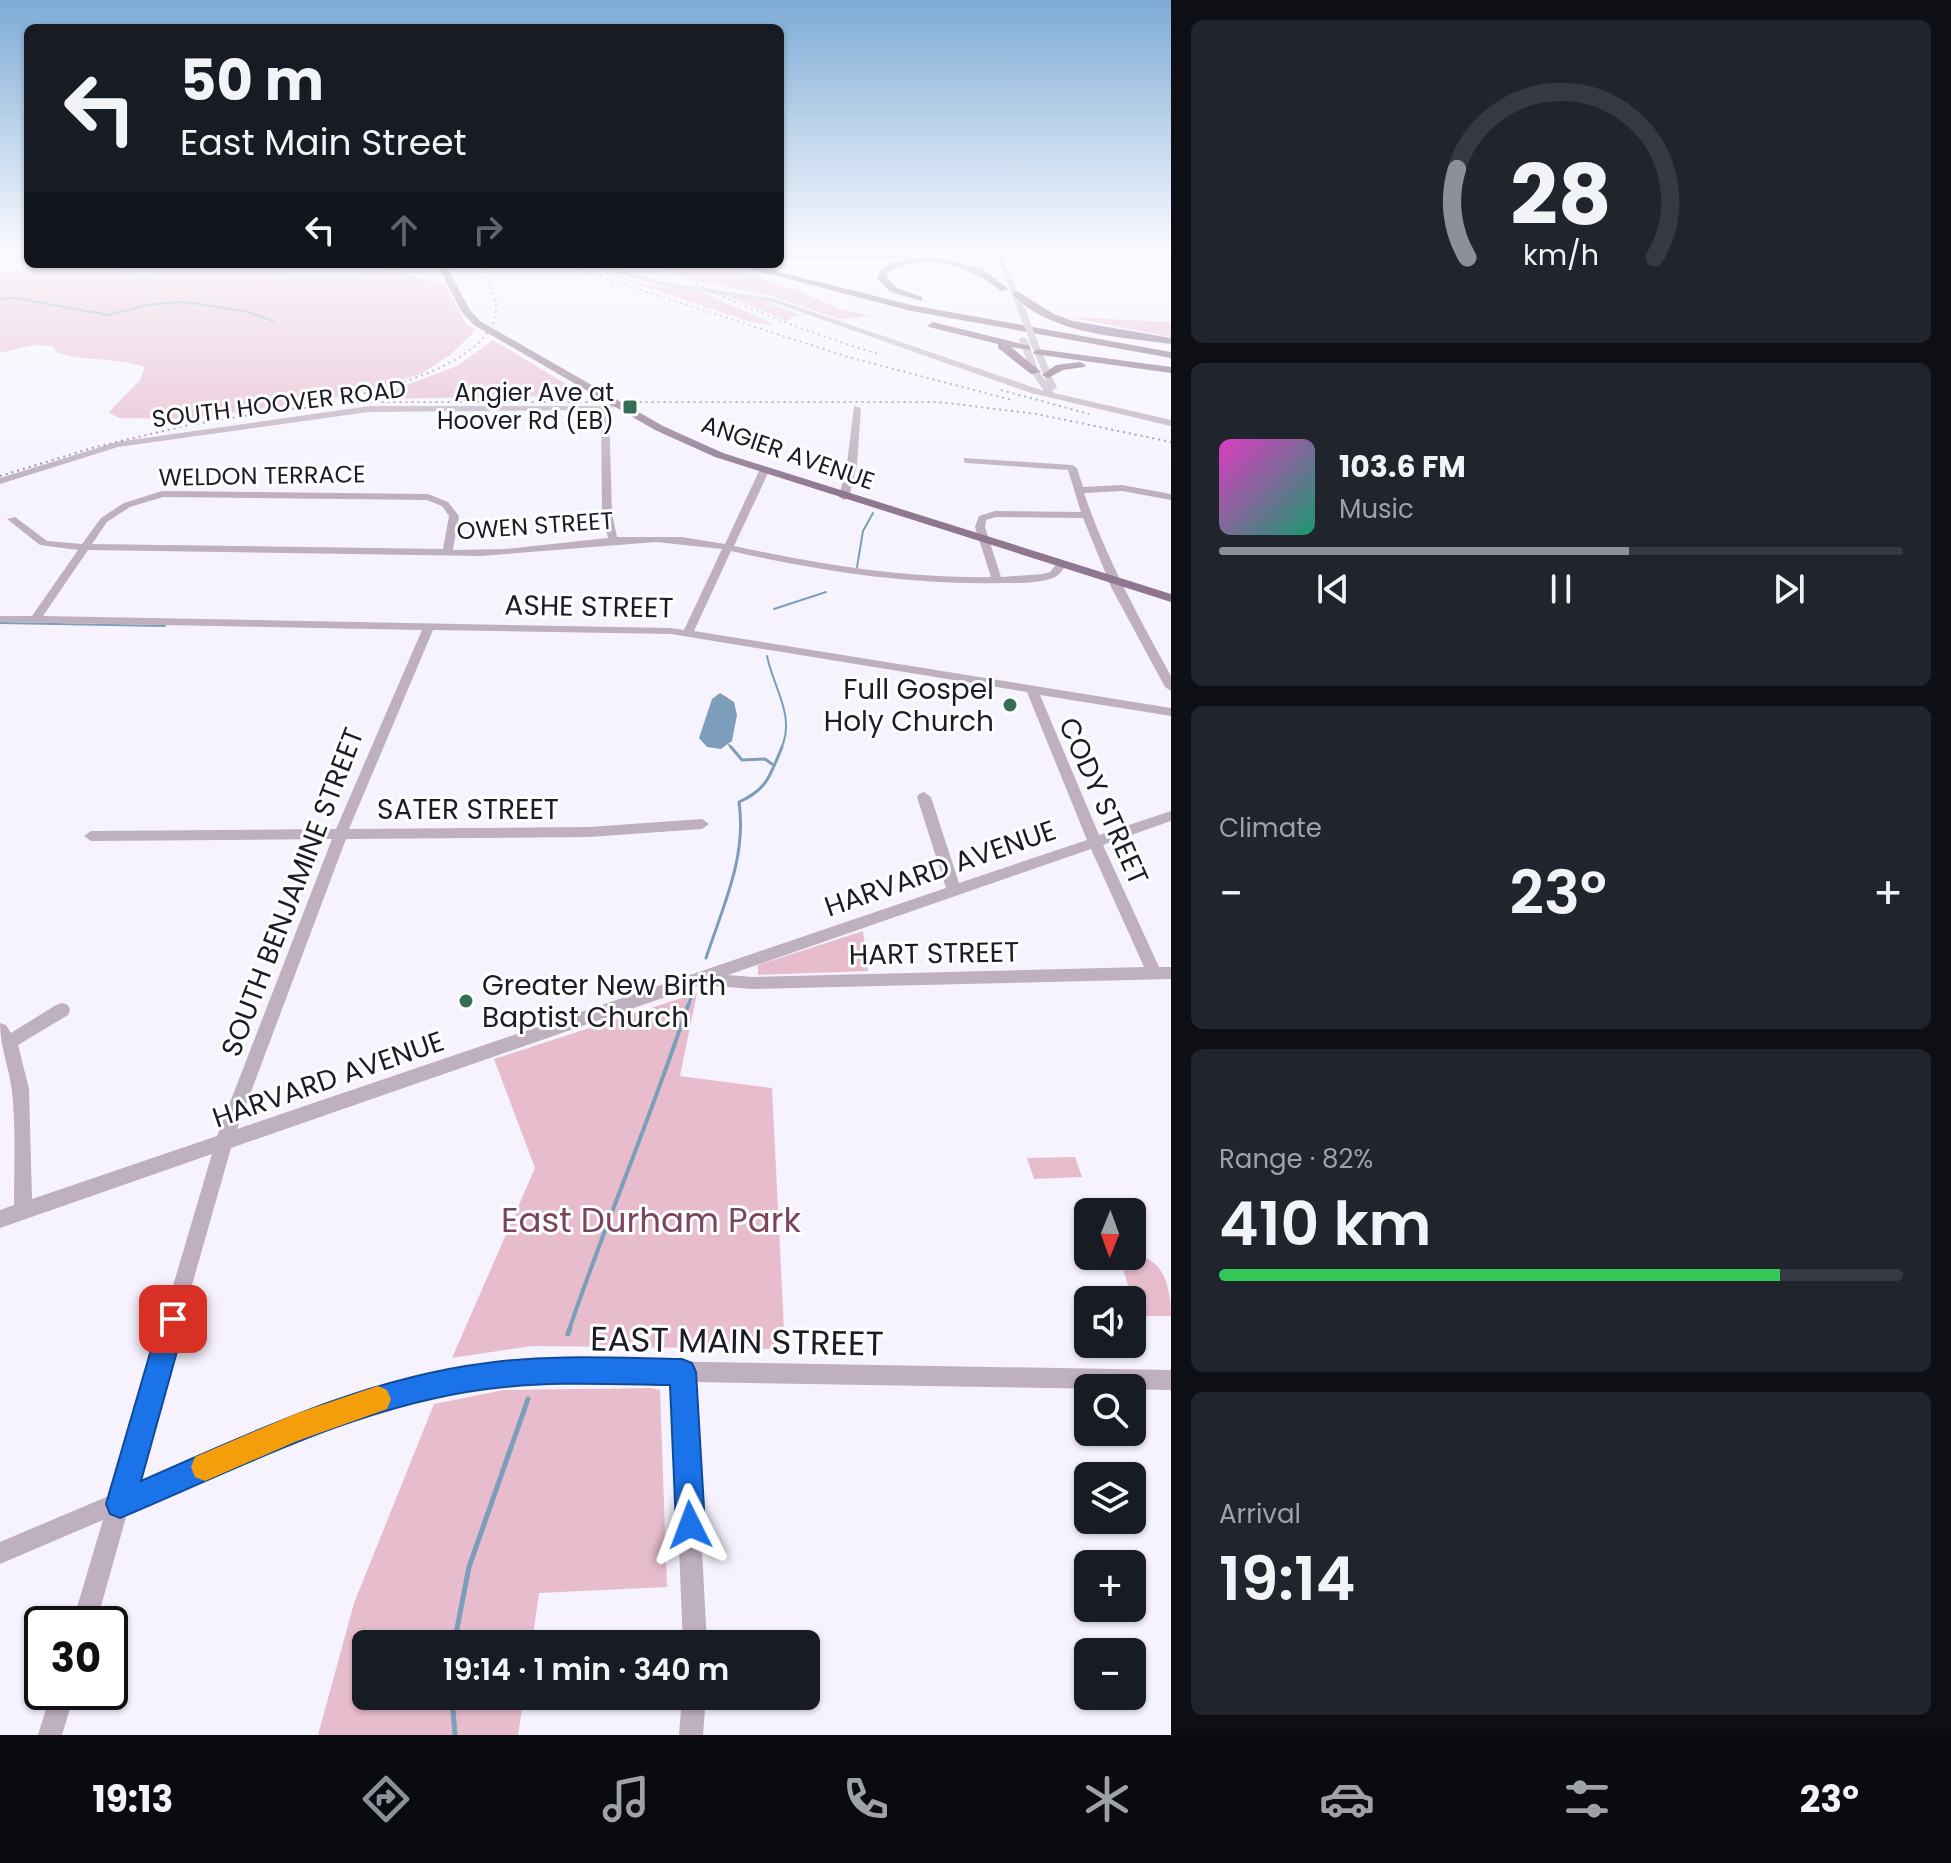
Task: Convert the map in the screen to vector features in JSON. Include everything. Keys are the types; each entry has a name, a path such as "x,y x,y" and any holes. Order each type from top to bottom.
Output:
{"highway":[{"path":"950,329 1171,371"},
{"path":"1027,329 1171,355"},
{"path":"1061,329 1171,348"},
{"path":"1113,329 1171,341"},
{"path":"980,337 1012,351 1040,376 1069,365 1171,371"}],"main road":[{"name":"ANGIER AVENUE","path":"487,329 611,405 684,440 844,497 1171,598"}],"street":[{"path":"855,329 1053,397 1171,423"},
{"path":"1022,329 1030,345"},
{"path":"1027,329 1040,376 1053,397"},
{"path":"1014,385 1030,384 1040,376"},
{"path":"611,405 607,514 613,540"},
{"name":"SOUTH HOOVER ROAD","path":"0,481 117,445 369,409 611,405"},
{"path":"844,497 852,464 857,408"},
{"path":"967,460 1072,468 1086,515 1114,581 1171,687"},
{"path":"688,632 764,471"},
{"path":"1080,490 1111,488 1171,497"},
{"name":"WELDON TERRACE","path":"35,620 100,525 117,510 162,494 428,497 449,508 454,523 447,553"},
{"path":"997,579 979,523 982,518 995,514 1086,515"},
{"name":"OWEN STREET","path":"12,519 44,543 84,548 447,553 534,551 613,540 668,539 898,578 949,582 1044,577 1054,574 1062,564"},
{"name":"ASHE STREET","path":"0,619 688,632 1171,712"},
{"name":"SOUTH BENJAMINE STREET","path":"89,1606 224,1143 341,833 429,626"},
{"name":"CODY STREET","path":"1032,690 1095,842 1163,974"},
{"path":"924,797 954,891"},
{"name":"HARVARD AVENUE","path":"0,1219 1171,816"},
{"name":"SATER STREET","path":"91,836 589,832 702,824"},
{"name":"HART STREET","path":"699,979 753,983 1163,974"},
{"path":"23,1211 20,1086 5,1036 62,1010"},
{"name":"EAST MAIN STREET","path":"0,1553 295,1428 358,1405 429,1386 487,1376 551,1371 1171,1380"},
{"path":"682,1372 694,1630"},
{"path":"50,1735 58,1710"},
{"path":"691,1735 693,1710"}],"green space":[{"path":"0,329 474,329 451,354 423,373 377,388 330,399 189,419 119,418 109,412 140,380 145,367 67,355 56,352 53,346 33,345 0,353"},
{"path":"1130,329 1171,329 1171,337"},
{"path":"493,340 566,384 557,396 370,399 457,366"},
{"path":"863,931 868,971 758,975 758,965"},
{"name":"East Durham Park","path":"697,993 680,1076 772,1088 785,1349 532,1346 452,1358 535,1168 494,1059"},
{"path":"1075,1157 1082,1177 1034,1179 1027,1158"},
{"path":"1146,1258 1152,1261 1164,1275 1171,1316 1146,1316 1146,1286 1128,1286 1123,1270 1146,1270"},
{"path":"504,1390 660,1390 667,1587 539,1593 534,1630 352,1630 352,1710 522,1710 518,1735 318,1735 354,1603 434,1404"}],"water":[{"path":"720,693 734,702 737,715 732,741 721,749 707,747 699,738 712,699"}],"waterway":[{"path":"857,567 863,531 873,513"},
{"path":"774,609 826,592"},
{"path":"0,623 165,626"},
{"path":"767,656 785,714 785,737 781,749"},
{"path":"731,747 742,760 765,759 772,764"},
{"path":"706,958 737,862 741,822 739,802 762,786 782,747"},
{"path":"688,1007 692,994"},
{"path":"569,1330 688,1005"},
{"path":"568,1334 570,1328"},
{"path":"457,1630 469,1567 528,1399"},
{"path":"453,1710 455,1735"}],"railway":[{"path":"358,395 440,368 478,343 490,329"},
{"path":"761,329 848,357 1012,400"},
{"path":"804,329 881,355"},
{"path":"1001,390 1089,414"},
{"path":"0,476 92,448 184,426 278,410 373,402 938,402 1037,414 1171,442"}],"slow traffic":[{"path":"205,1467 295,1428 378,1399"}],"place":[{"name":"Angier Ave at Hoover Rd (EB)","path":"630,407"},
{"name":"Full Gospel Holy Church","path":"1010,705"},
{"name":"Greater New Birth Baptist Church","path":"466,1001"}],"route":[{"path":"173,1319 120,1504 295,1428 358,1405 429,1386 487,1376 551,1371 682,1372 690,1525"}]}
